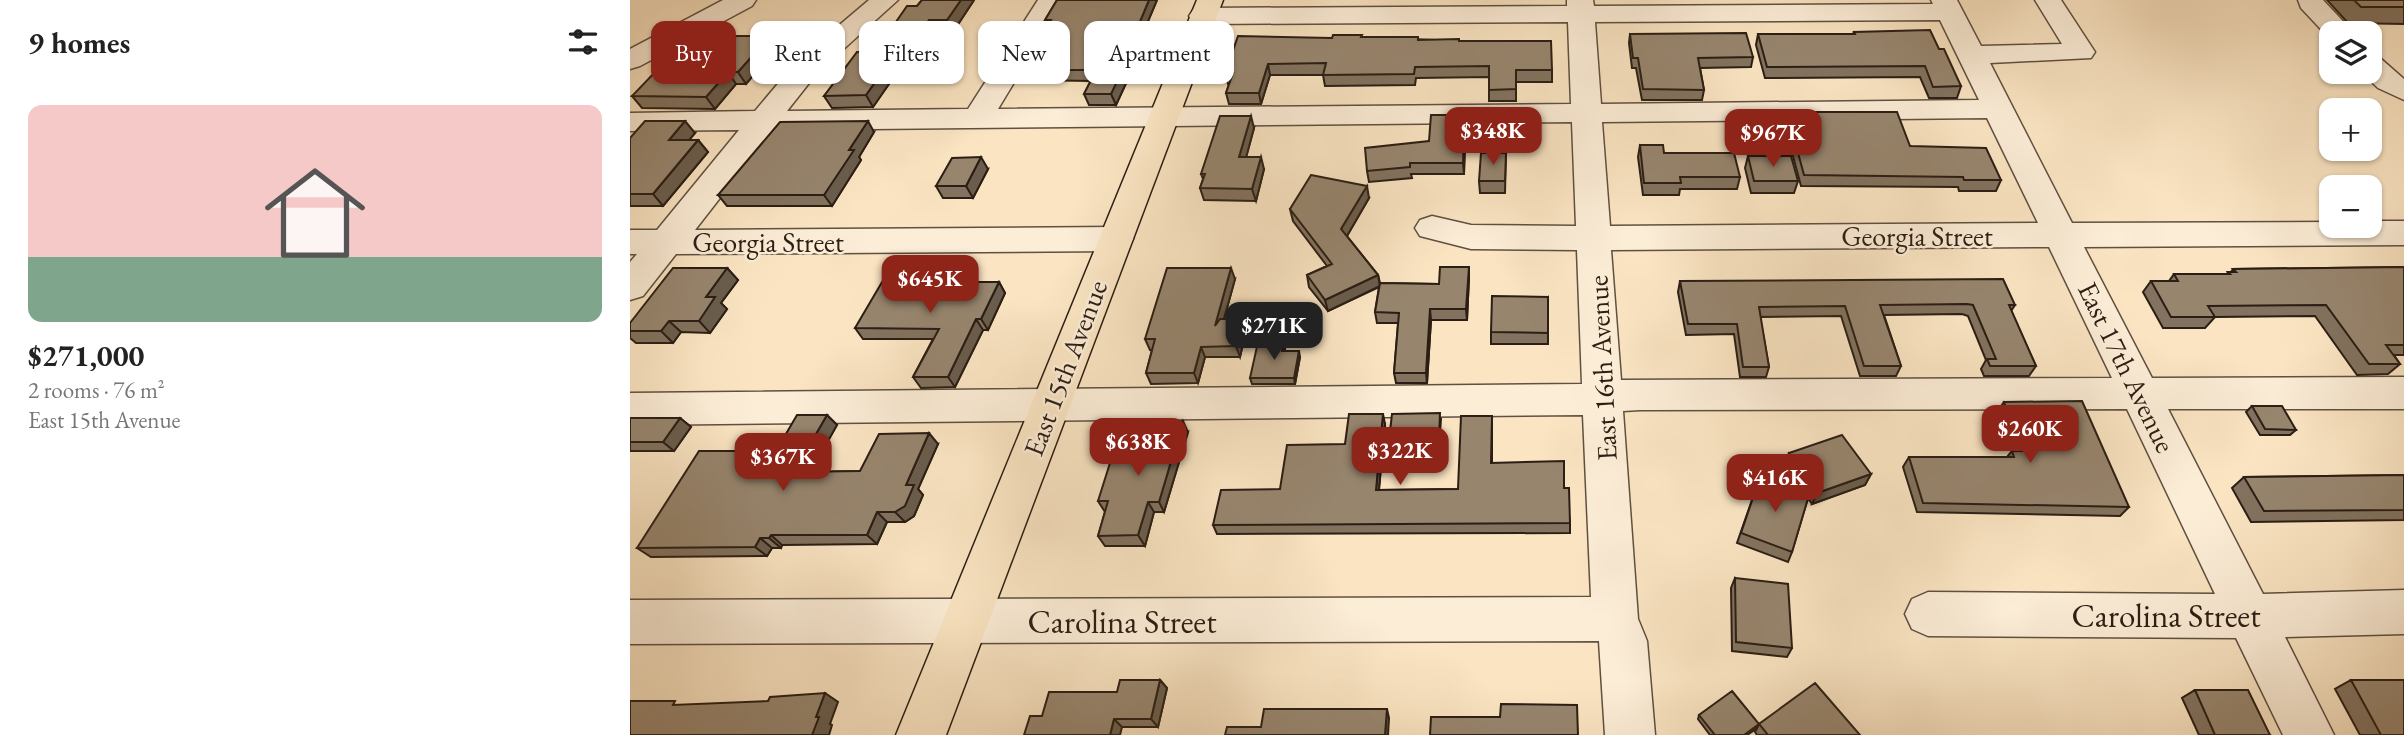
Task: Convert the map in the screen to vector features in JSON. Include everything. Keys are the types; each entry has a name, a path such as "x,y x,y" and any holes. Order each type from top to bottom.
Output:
{"main road":[{"name":"East 15th Avenue","path":"921,735 1207,8"}],"street":[{"path":"630,60 743,0"},
{"path":"630,287 816,58 885,0"},
{"path":"977,119 1051,0"},
{"path":"1971,55 2081,52 2048,0"},
{"path":"2310,2 2328,21"},
{"path":"1207,8 1947,6"},
{"name":"East 17th Avenue","path":"1947,6 2309,735"},
{"name":"East 16th Avenue","path":"1580,7 1615,619 1623,641 1629,735"},
{"path":"2382,76 2404,91"},
{"path":"630,122 1998,109"},
{"name":"Georgia Street","path":"1432,228 1471,237 1595,238 2404,233"},
{"name":"Georgia Street","path":"630,243 1116,239"},
{"path":"630,409 1577,400 1640,394 2404,393"},
{"name":"Carolina Street","path":"1928,614 2250,616 2404,612"},
{"name":"Carolina Street","path":"630,622 1615,619"}],"building":[{"path":"922,0 961,0 947,20 897,21 907,6 917,6"},
{"path":"1057,0 1149,0 1140,21 1084,21 1084,70 1070,70 1070,21 1045,20"},
{"path":"2354,0 2404,0 2404,7 2361,7"},
{"path":"1930,30 1939,49 1944,49 1961,86 1933,87 1925,66 1767,67 1758,34 1855,34 1854,32"},
{"path":"1746,33 1753,57 1698,58 1704,90 1643,89 1638,58 1633,58 1630,34"},
{"path":"1333,35 1362,35 1361,37 1418,37 1418,40 1551,41 1552,70 1516,70 1516,89 1489,90 1489,66 1415,67 1414,74 1323,75 1326,63 1268,64 1259,93 1226,93 1229,84 1234,84 1234,47 1238,36 1332,38"},
{"path":"736,36 750,36 750,58 738,72"},
{"path":"857,52 859,84 874,84 866,95 824,96 833,84 845,84 845,68"},
{"path":"651,76 651,84 717,84 706,97 632,96"},
{"path":"1089,84 1116,84 1111,94 1084,94"},
{"path":"1787,112 1897,112 1910,146 1986,148 2001,180 1804,175"},
{"path":"1431,115 1465,115 1463,163 1410,163 1410,167 1367,171 1365,148 1429,141"},
{"path":"1220,116 1251,116 1239,157 1261,157 1252,189 1200,188 1205,174 1201,174"},
{"path":"645,121 685,121 669,140 698,140 653,194 630,194 630,138"},
{"path":"868,121 849,150 854,150 824,195 718,195 780,122"},
{"path":"1640,145 1663,145 1664,153 1734,153 1740,177 1680,177 1681,183 1644,183"},
{"path":"1481,153 1506,153 1505,181 1479,181"},
{"path":"1748,156 1791,156 1798,181 1754,181"},
{"path":"981,157 966,186 936,186 952,158"},
{"path":"1311,175 1367,186 1341,229 1378,275 1325,300 1307,275 1332,264 1290,209"},
{"path":"1440,267 1469,267 1466,309 1430,309 1426,373 1394,373 1399,313 1375,312 1380,283 1439,284"},
{"path":"2404,267 2404,345 2386,345 2400,364 2369,364 2326,305 2208,306 2215,317 2171,317 2151,281 2178,281 2174,274 2230,274 2228,272 2236,272 2233,269"},
{"path":"673,268 727,268 706,297 715,297 699,321 669,321 661,331 630,331 630,323"},
{"path":"1167,268 1231,268 1215,326 1220,319 1243,319 1236,346 1201,347 1194,373 1146,373 1155,339 1145,339"},
{"path":"885,277 919,277 917,282 999,282 981,319 976,319 948,377 913,377 939,329 855,328"},
{"path":"2003,279 2015,305 2009,305 2036,366 1990,366 1987,359 1996,359 1973,305 1967,304 1880,305 1901,366 1864,366 1845,306 1759,307 1769,367 1743,367 1737,324 1688,324 1680,281"},
{"path":"1492,296 1548,297 1548,333 1491,332"},
{"path":"1258,342 1284,342 1282,351 1299,351 1294,378 1250,378"},
{"path":"2082,401 2129,507 1923,503 1909,457 2014,457 2012,451 2022,451 2004,402"},
{"path":"2252,406 2282,406 2296,430 2265,429"},
{"path":"1440,413 1439,440 1389,440 1392,414"},
{"path":"1349,414 1383,414 1376,490 1458,489 1461,416 1492,416 1491,463 1564,461 1564,488 1569,488 1570,523 1213,525 1221,490 1280,489 1287,445 1345,444"},
{"path":"797,415 827,415 794,472 860,471 879,434 929,433 906,485 914,485 905,506 895,512 877,512 867,535 771,535 769,538 760,538 755,547 637,548 699,451 776,451"},
{"path":"630,418 680,418 663,442 630,442"},
{"path":"1140,421 1183,421 1159,502 1148,502 1138,535 1098,536 1108,501 1098,501 1110,463 1127,463"},
{"path":"1842,435 1871,474 1817,493 1789,453"},
{"path":"2404,475 2404,510 2264,511 2244,477"},
{"path":"1760,477 1809,495 1792,552 1741,533"},
{"path":"1735,578 1788,584 1792,648 1736,642"},
{"path":"1120,680 1160,680 1151,719 1114,719 1110,735 1024,735 1030,716 1042,716 1049,692 1117,692"},
{"path":"2351,680 2404,680 2404,735 2381,735"},
{"path":"1815,683 1860,735 1768,735 1759,724"},
{"path":"2195,690 2248,690 2270,735 2215,735"},
{"path":"1732,691 1759,724 1744,735 1715,735 1699,715"},
{"path":"825,693 812,735 630,735 630,701 675,701 673,705 768,701 770,697"},
{"path":"1501,704 1577,705 1578,735 1430,735 1431,717 1500,717"},
{"path":"1264,709 1387,709 1385,735 1225,735 1227,727 1261,727"}]}
